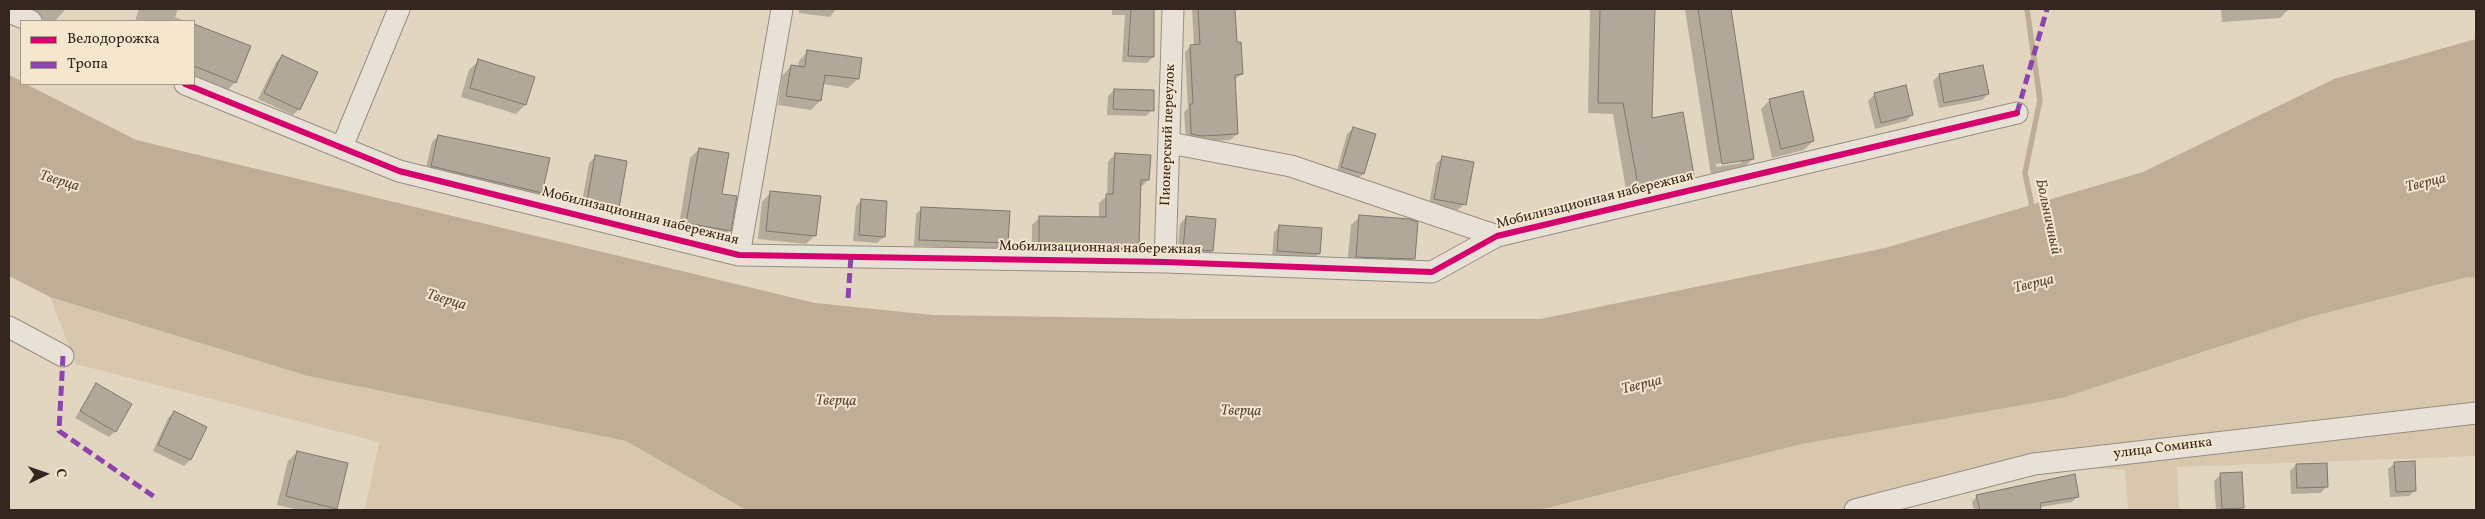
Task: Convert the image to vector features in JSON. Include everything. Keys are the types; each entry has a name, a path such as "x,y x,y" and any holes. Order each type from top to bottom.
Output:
{"street":[{"path":"342,147 399,9"},
{"path":"739,255 782,9"},
{"name":"Пионерский переулок","path":"1165,262 1173,9"},
{"path":"9,12 29,20"},
{"name":"Мобилизационная набережная","path":"187,85 399,172 739,255 1165,262 1432,272 1498,236 2018,113"},
{"path":"1170,143 1291,166 1498,236"},
{"path":"9,327 62,356"},
{"name":"улица Соминка","path":"1855,510 2034,464 2476,413"}],"shaded area":[{"path":"2468,277 2476,278 2476,456 2177,467 2179,510 2128,510 2125,470 2034,464 1897,510 1539,510 1802,444 2062,398 2310,317"},
{"path":"50,297 308,376 626,441 746,510 365,510 379,442 76,364"}],"water":[{"name":"Тверца","path":"2476,39 2476,278 2468,277 2310,317 2062,398 1802,444 1539,510 746,510 626,441 308,376 50,297 9,276 9,75 20,80 20,85 28,85 136,140 815,303 933,315 1196,319 1540,319 1885,248 2143,172 2334,79"}],"building":[{"path":"1131,9 1154,9 1154,57 1128,56"},
{"path":"1198,9 1235,9 1237,42 1241,42 1243,74 1235,75 1238,134 1202,136 1191,134 1190,104 1193,104 1190,45 1200,44"},
{"path":"1600,9 1655,9 1652,118 1683,112 1694,175 1638,185 1623,103 1598,103"},
{"path":"1698,9 1731,9 1754,159 1722,164"},
{"path":"195,24 251,46 236,83 195,66"},
{"path":"807,50 862,58 859,79 825,75 821,101 786,96 791,65 805,67"},
{"path":"282,55 318,72 300,110 264,93"},
{"path":"478,59 535,77 526,105 470,88"},
{"path":"1983,65 1989,94 1944,103 1939,74"},
{"path":"1906,85 1913,115 1881,123 1874,93"},
{"path":"1114,89 1154,90 1154,111 1113,109"},
{"path":"1803,91 1814,141 1781,149 1769,99"},
{"path":"1353,127 1376,134 1364,174 1341,167"},
{"path":"438,135 550,158 542,193 431,166"},
{"path":"699,148 729,153 722,194 737,196 731,231 686,223"},
{"path":"1115,153 1151,155 1149,180 1141,180 1139,249 1039,247 1039,216 1106,217 1106,194 1113,194"},
{"path":"595,155 627,161 619,208 587,202"},
{"path":"1442,156 1474,162 1466,205 1434,199"},
{"path":"770,191 821,196 816,236 766,231"},
{"path":"861,199 887,201 885,237 859,235"},
{"path":"921,207 1010,211 1008,243 919,240"},
{"path":"1359,215 1409,219 1418,222 1415,259 1356,257"},
{"path":"1186,216 1216,219 1213,251 1183,249"},
{"path":"1279,225 1322,228 1320,254 1277,251"},
{"path":"96,383 132,404 116,432 80,411"},
{"path":"174,411 207,427 191,460 158,445"},
{"path":"297,451 348,463 337,509 286,496"},
{"path":"2415,461 2416,491 2396,492 2394,462"},
{"path":"2327,463 2328,487 2297,488 2296,464"},
{"path":"2242,472 2244,508 2222,509 2220,473"},
{"path":"2075,474 2079,497 2040,503 2041,510 1980,510 1976,495"}],"waterway":[{"name":"Больничный","path":"2027,9 2040,100 2025,173 2033,211"}],"marked path":[{"path":"2017,113 2047,9"},
{"path":"848,298 851,256"},
{"path":"63,356 59,431 156,498"}],"cycle path":[{"path":"187,85 399,171 739,255 1165,262 1432,272 1497,236 2017,113"}]}
